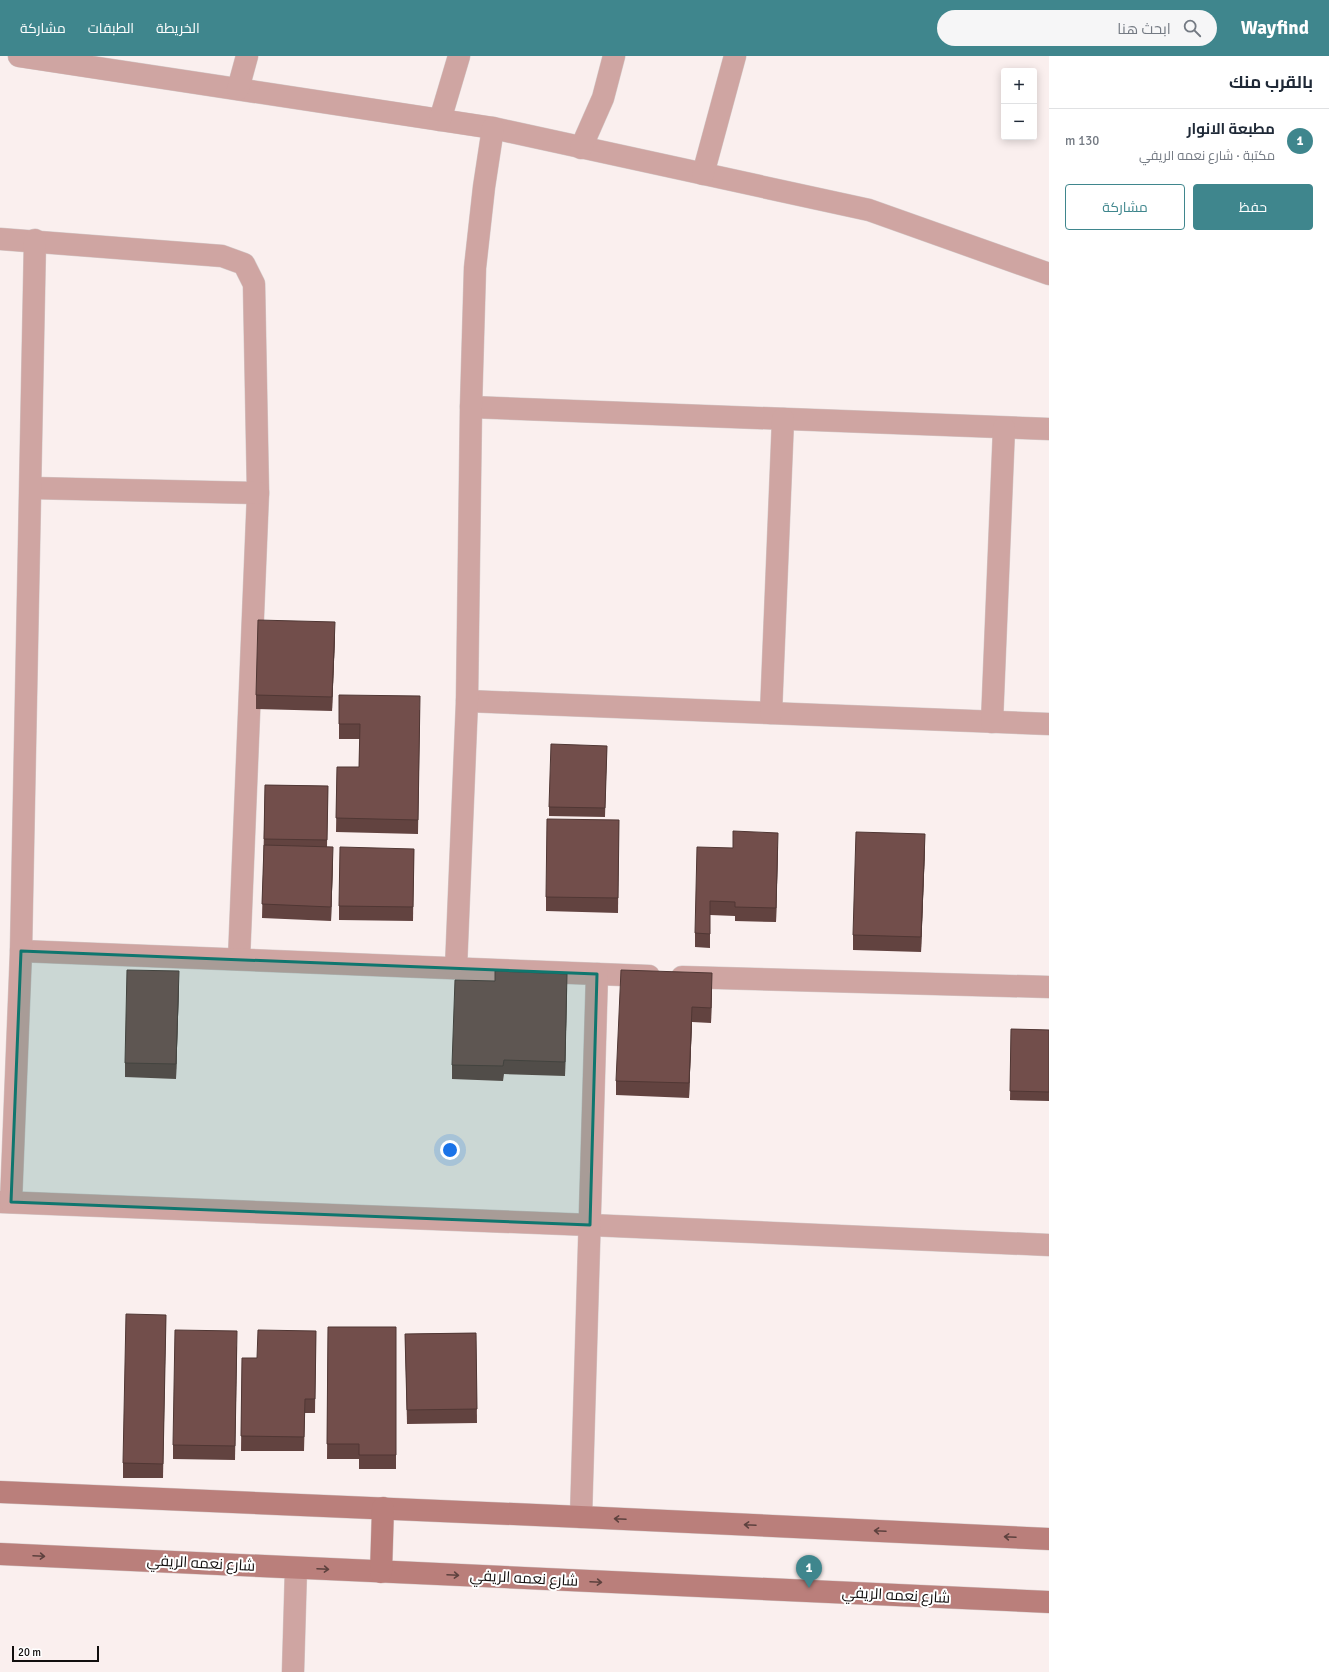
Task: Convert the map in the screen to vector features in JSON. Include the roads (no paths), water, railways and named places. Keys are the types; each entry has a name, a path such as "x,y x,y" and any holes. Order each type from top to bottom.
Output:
{"street":[{"path":"23,56 493,128 869,210 1049,274"},
{"path":"238,89 247,56"},
{"path":"440,120 459,56"},
{"path":"581,148 603,98 614,56"},
{"path":"703,174 735,56"},
{"path":"456,968 467,701 471,407 475,268 484,187 493,128"},
{"path":"0,238 222,256 244,264 254,284 258,493 239,959"},
{"path":"35,240 21,951 5,1202 590,1224 1049,1245"},
{"path":"471,407 1049,429"},
{"path":"771,713 783,419"},
{"path":"992,722 1004,428"},
{"path":"31,488 258,493"},
{"path":"467,701 1049,724"},
{"path":"21,951 597,974 1049,987"},
{"path":"581,1517 597,974"},
{"path":"0,1492 1049,1539"},
{"path":"381,1572 383,1508"},
{"name":"شارع نعمه الريفي","path":"0,1554 1049,1602"},
{"path":"293,1672 296,1568"}],"place":[{"name":"مطبعة الانوار","path":"809,1588"}]}
